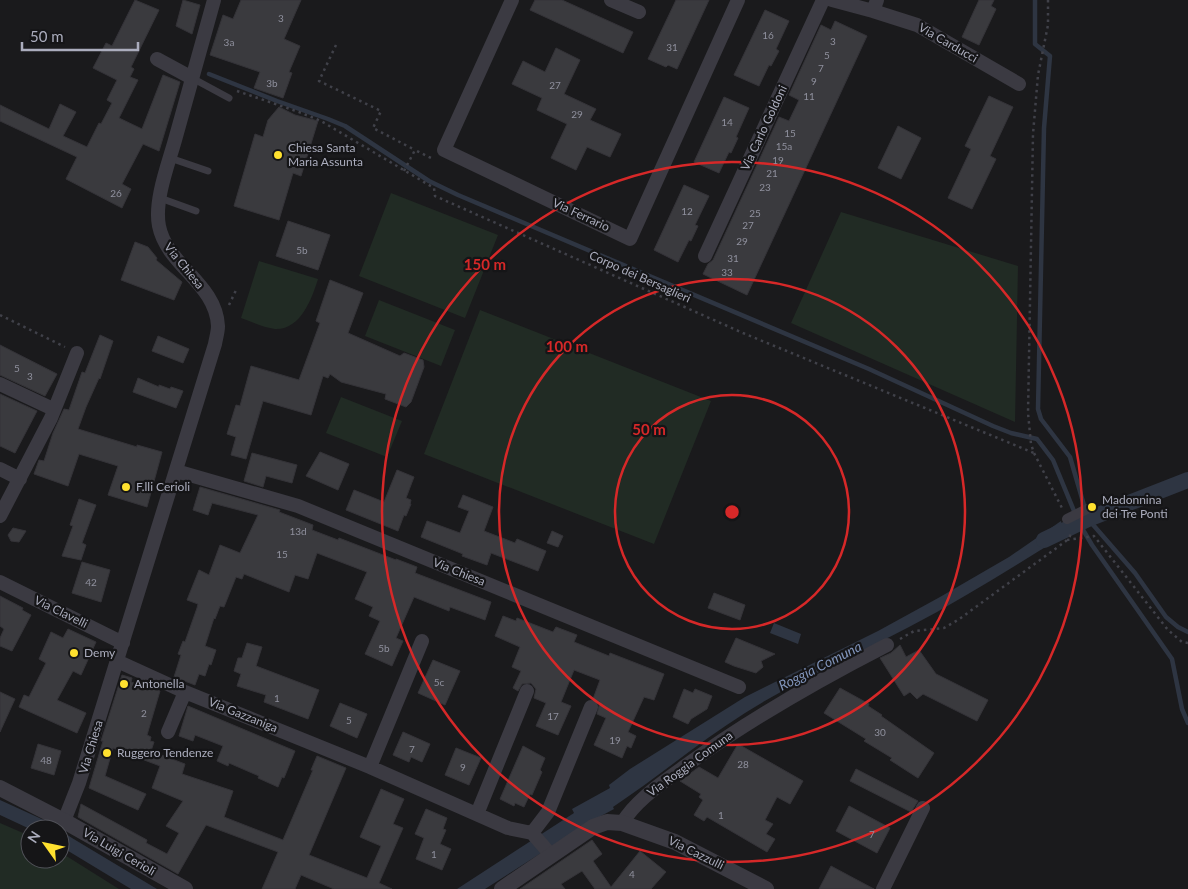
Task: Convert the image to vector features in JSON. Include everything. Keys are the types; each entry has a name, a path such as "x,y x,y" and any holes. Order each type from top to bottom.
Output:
{"street":[{"name":"Via Chiesa","path":"65,819 79,783 215,344 218,327 214,307 208,295 174,258 162,238 159,224 160,198 214,0"},
{"path":"444,150 512,0"},
{"path":"611,0 639,12"},
{"name":"Via Ferrario","path":"444,150 630,239 738,0"},
{"name":"Via Carlo Goldoni","path":"706,256 823,0"},
{"name":"Via Carducci","path":"832,0 875,6 917,25 1019,84"},
{"path":"157,59 192,78"},
{"path":"0,516 51,418 77,353"},
{"path":"0,384 53,409"},
{"path":"0,469 20,479"},
{"name":"Via Chiesa","path":"176,471 298,506 739,687"},
{"path":"1067,519 1087,509"},
{"name":"Via Clavelli","path":"0,582 122,643"},
{"path":"370,767 422,641"},
{"name":"Via Roggia Comuna","path":"622,823 630,810 641,799 717,743 797,693 887,645"},
{"name":"Via Gazzaniga","path":"117,661 185,692 370,767 508,828 532,833"},
{"path":"477,814 527,691"},
{"path":"168,732 185,692"},
{"path":"551,855 532,833 548,812 592,707"},
{"name":"Via Luigi Cerioli","path":"0,788 60,819"},
{"path":"883,889 923,808"},
{"path":"502,889 593,827 607,822 622,823"},
{"name":"Via Cazzulli","path":"622,823 675,842 766,889"},
{"name":"Via Luigi Cerioli","path":"70,824 185,889"}],"lane":[{"path":"192,78 229,98"},
{"path":"170,158 208,170"},
{"path":"160,198 196,211"}],"path":[{"path":"1048,0 1048,25 1038,75 1033,134 1028,413 1031,444 1034,454 1067,519"},
{"path":"336,45 319,81 381,111 373,128 433,159 444,150"},
{"name":"Corpo dei Bersaglieri","path":"254,97 321,121 434,188 435,196 743,333 1034,454"},
{"path":"405,170 415,150"},
{"path":"0,315 77,353"},
{"path":"887,645 914,631 944,628 958,620 1066,541 1070,536 1070,531"},
{"path":"1066,541 1094,536 1168,630 1182,642 1188,643"}],"shaded area":[{"path":"391,193 498,235 465,318 359,276"},
{"path":"841,212 1018,266 1015,422 791,323"},
{"path":"259,261 318,279 304,312 292,324 284,328 275,329 262,326 241,318"},
{"path":"379,300 455,330 441,366 365,336"},
{"path":"480,310 711,401 654,544 424,454"},
{"path":"341,397 402,421 387,457 326,433"},
{"path":"0,823 20,832 20,869 70,869 70,858 119,889 0,889"}],"water":[{"path":"1061,521 1064,533 1062,537 986,584 928,617 805,679 745,713 613,807 614,809 588,823 485,889 457,889 574,813 572,809 610,788 609,785 630,769 745,697 878,631 940,597 1009,557"},
{"path":"774,623 801,634 798,644 770,633"},
{"path":"0,800 42,819 20,819 20,824 0,815"},
{"path":"70,837 157,889 131,889 70,852"}],"building":[{"path":"135,0 159,10 131,67 134,69 130,77 138,80 119,118 142,129 163,75 180,82 159,151 143,144 122,184 131,189 122,208 66,179 77,157 0,121 0,105 49,129 60,104 76,112 63,136 87,147 112,103 107,100 117,80 93,68 106,43 112,46"},
{"path":"183,0 200,5 192,34 176,26"},
{"path":"241,0 301,0 284,39 300,46 289,72 292,73 283,98 254,88 260,72 210,55 223,15 233,19"},
{"path":"535,0 562,0 633,32 623,53 530,10"},
{"path":"676,0 709,0 677,69 668,65 666,67 648,59"},
{"path":"979,0 994,0 991,6 996,9 979,45 962,37"},
{"path":"765,10 789,21 776,49 779,51 771,66 769,65 759,86 734,75"},
{"path":"835,21 867,36 747,295 703,274 708,264 713,260 779,117 789,121 799,100 789,95 821,25 831,30"},
{"path":"556,48 580,60 564,94 596,109 590,120 621,134 610,157 587,147 576,170 551,158 567,124 537,110 542,98 512,84 523,61 545,72"},
{"path":"989,96 1013,107 990,156 996,159 972,209 948,198 971,149 965,146"},
{"path":"724,97 749,108 736,137 738,138 719,173 694,162"},
{"name":"Chiesa Santa Maria Assunta","path":"279,107 295,115 318,121 301,176 293,173 279,220 234,206 255,134 263,137 268,120"},
{"path":"898,126 921,138 901,179 878,168"},
{"path":"684,185 709,196 695,225 698,226 691,241 689,240 678,262 654,250"},
{"path":"288,221 330,235 318,270 276,256"},
{"path":"135,242 148,247 157,258 156,260 182,282 174,300 121,280"},
{"path":"330,280 363,293 348,333 400,356 404,353 423,360 424,367 411,402 406,407 385,399 386,394 341,382 330,374 328,378 323,376 311,415 263,401 246,459 231,455 236,437 227,434 236,405 240,406 251,366 299,380 320,323 316,321"},
{"path":"100,335 113,341 100,379 86,407 78,429 137,447 137,445 162,452 147,507 108,495 118,466 79,454 68,486 34,474 39,460 44,461 53,433 64,409 69,410 82,372 85,373"},
{"path":"158,336 189,349 183,363 152,351"},
{"path":"0,345 57,374 45,396 0,375"},
{"path":"138,378 159,387 159,385 183,391 176,408 133,392"},
{"path":"0,394 37,411 15,453 0,446"},
{"path":"320,452 349,464 338,490 306,476"},
{"path":"252,453 297,465 292,483 266,476 263,487 244,481"},
{"path":"397,470 414,477 406,498 411,500 411,504 406,516 404,515 398,531 346,510 354,490 384,502"},
{"path":"200,487 280,510 279,512 313,525 312,530 417,567 415,573 491,602 485,620 450,607 449,611 414,597 396,638 403,641 392,666 365,654 380,621 369,616 373,607 355,599 367,572 317,553 308,579 295,575 289,592 244,574 242,579 236,577 224,607 220,606 214,618 205,646 216,650 205,676 199,674 195,685 174,677 181,655 178,654 183,641 185,642 198,604 187,600 199,570 209,575 220,545 240,553 258,515 212,503 208,515 193,510"},
{"path":"463,495 493,507 484,531 515,543 517,539 546,551 538,571 491,553 487,565 421,537 427,521 460,533 469,511 458,507"},
{"path":"79,499 96,505 82,543 86,545 81,560 62,556 73,526 70,525"},
{"path":"13,528 26,531 19,542 11,541 8,535"},
{"path":"552,531 563,536 558,547 547,543"},
{"path":"82,562 110,570 101,602 72,593"},
{"path":"714,593 745,605 740,620 708,608"},
{"path":"0,596 23,608 22,610 31,615 12,651 0,646 0,638 4,629 0,626"},
{"path":"503,616 516,621 517,618 553,632 556,627 577,635 574,642 609,656 610,653 664,674 654,700 644,697 628,732 636,736 631,748 627,746 622,758 594,745 606,718 597,714 600,702 593,699 600,680 574,670 561,702 571,706 558,735 536,726 546,703 534,698 536,689 531,683 522,684 518,691 513,688 521,671 512,667 520,647 495,636"},
{"path":"68,629 96,642 81,675 73,671 57,700 86,713 77,733 19,707 24,695 29,697 46,663 39,659 51,632 63,638"},
{"path":"736,638 775,654 761,661 763,667 756,673 734,666 725,662"},
{"path":"247,643 262,647 256,666 319,690 308,719 264,702 266,695 237,686 241,674 234,671 238,658 242,658"},
{"path":"900,645 906,657 919,650 936,674 988,700 977,721 923,694 917,699 910,692 904,696 880,658 891,653"},
{"path":"433,660 460,671 445,705 418,693"},
{"path":"122,675 132,678 131,682 160,691 147,735 151,737 150,741 154,742 151,751 185,764 182,774 233,791 224,817 283,840 313,770 311,770 317,756 346,768 309,855 367,878 381,846 360,837 381,789 404,799 393,824 403,828 379,883 392,889 334,889 301,875 295,889 262,889 278,852 206,825 178,874 78,817 81,804 147,840 146,843 167,854 179,833 166,826 183,801 152,788 160,766 113,748 105,776 146,794 138,810 89,788 103,741 101,741"},
{"path":"840,688 869,704 868,706 881,716 934,753 918,778 890,760 892,758 864,741 866,739 824,713"},
{"path":"684,689 693,693 695,689 712,696 707,709 691,719 688,724 673,717"},
{"path":"0,692 15,699 0,732"},
{"path":"340,703 367,714 357,738 330,726"},
{"path":"188,706 295,751 284,778 282,777 278,787 258,778 259,776 229,763 228,766 217,761 223,746 195,735 193,741 179,736"},
{"path":"403,732 430,744 422,762 411,757 409,762 393,755"},
{"path":"38,744 61,751 54,775 31,768"},
{"path":"738,744 803,781 790,804 777,797 765,820 773,824 766,834 775,839 767,852 707,817 704,821 694,815 703,800 699,797 701,794 680,781 699,767 718,778"},
{"path":"523,746 545,758 540,770 542,772 532,795 530,794 524,807 515,803 514,806 500,799"},
{"path":"456,748 481,758 469,785 445,775"},
{"path":"856,769 918,801 911,812 850,781"},
{"path":"849,806 890,828 877,853 836,831"},
{"path":"426,809 447,818 443,829 446,830 440,844 451,849 442,870 416,859 424,838 415,834"},
{"path":"592,840 602,854 593,861 611,887 640,851 666,872 651,889 595,889 582,871 561,884 565,889 520,889"},
{"path":"831,866 874,889 819,889"}],"waterway":[{"path":"1035,0 1035,44 1050,56 1044,128 1038,409 1041,419 1070,457 1088,519 1135,573 1166,617 1178,627 1188,632"},
{"path":"209,74 345,126 429,181 458,195 869,369 993,426 1011,433 1037,439 1053,460 1079,523 1092,545 1172,659 1182,709 1188,723"},
{"name":"Roggia Comuna","path":"1044,540 1088,519 1188,480"}],"place":[{"name":"Chiesa Santa Maria Assunta","path":"278,155"},
{"name":"F.lli Cerioli","path":"126,487"},
{"name":"Madonnina dei Tre Ponti","path":"1092,507"},
{"name":"Demy","path":"74,653"},
{"name":"Antonella","path":"124,684"},
{"name":"Ruggero Tendenze","path":"107,753"}]}
